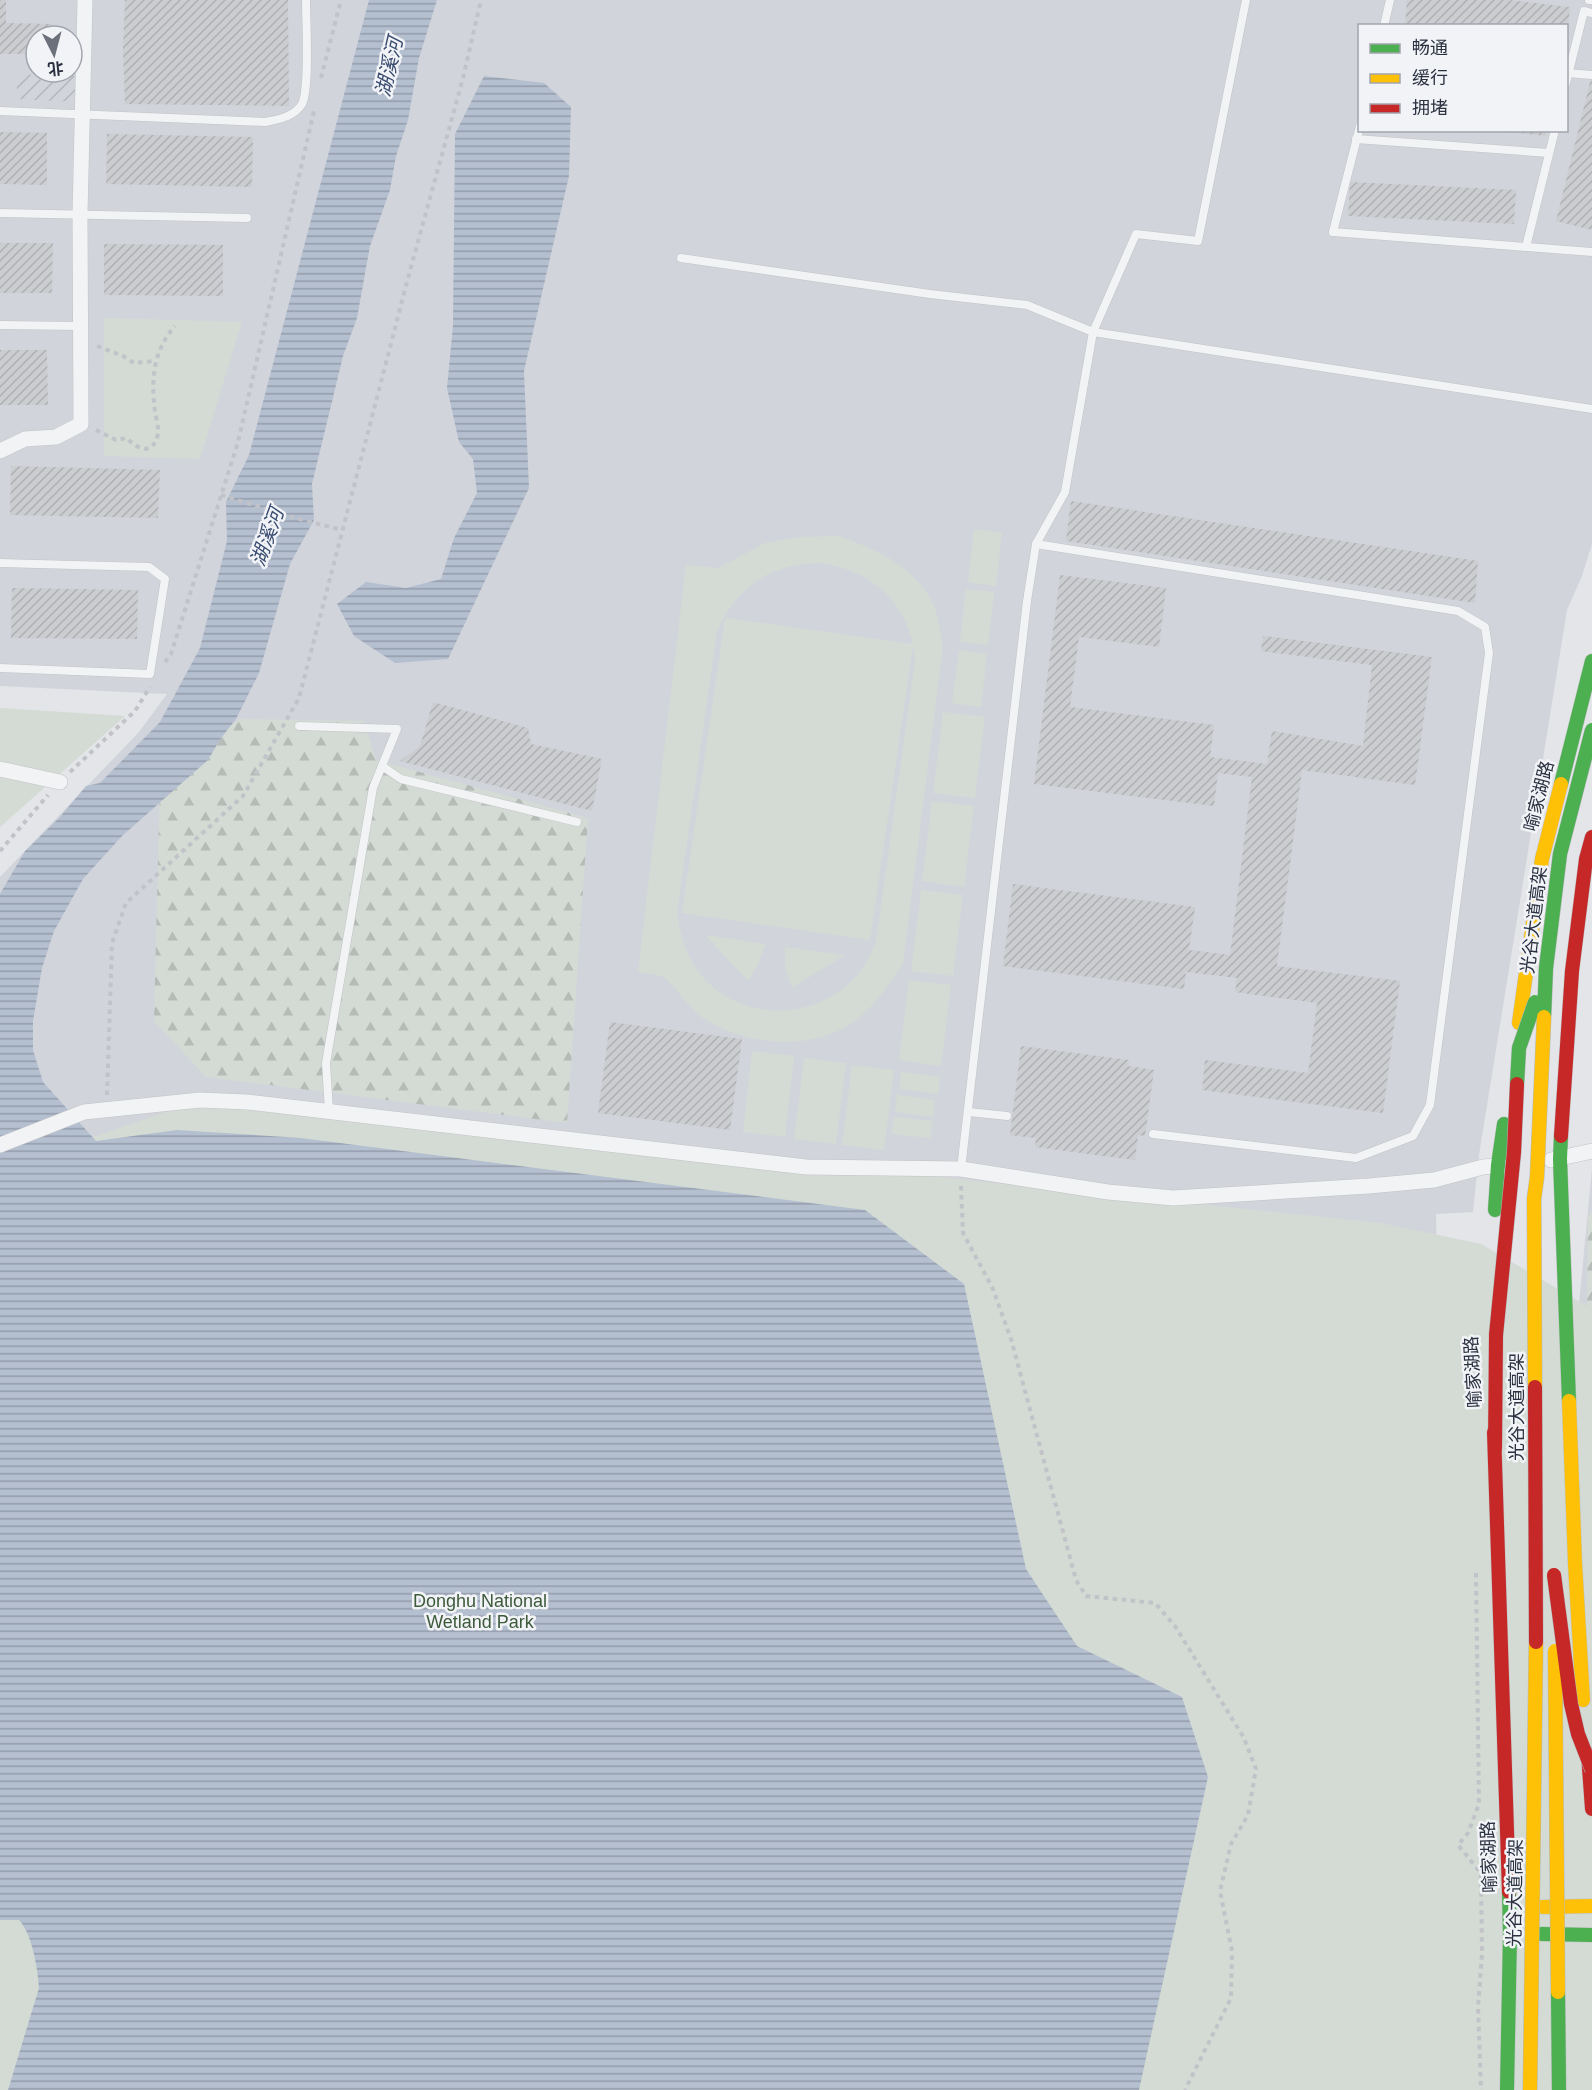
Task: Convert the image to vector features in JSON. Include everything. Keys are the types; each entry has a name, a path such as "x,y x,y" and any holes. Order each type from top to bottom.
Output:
{"main road":[{"name":"喻家湖路","path":"1507,2090 1510,1934 1496,1448 1488,1349 1498,1165 1542,859 1592,661"},
{"name":"光谷大道高架","path":"1530,2090 1536,1652 1534,1199 1545,968 1560,854 1592,730"},
{"name":"光谷大道高架","path":"1549,1364 1545,1200 1556,969 1571,856 1592,775"},
{"path":"1592,837 1586,859 1572,970 1560,1160 1575,1563 1592,1809"},
{"path":"1496,1448 1496,1335 1514,1152 1519,1048 1545,968"},
{"path":"1559,2090 1554,1570 1571,1704 1578,1734 1592,1770"},
{"path":"1508,1908 1592,1906"},
{"path":"1510,1934 1592,1935"}],"street":[{"path":"0,451 25,439 56,437 81,424 80,214 85,0"},
{"path":"0,769 60,782"},
{"path":"0,1145 84,1112 200,1100 248,1102 806,1167 961,1169 1108,1192 1173,1198 1434,1180 1483,1167 1560,1160 1592,1151"}],"lane":[{"path":"0,111 265,122 286,118 302,104 306,80 306,0"},
{"path":"961,1169 1027,601 1036,544 1065,492 1094,332 1136,234 1198,241 1246,0"},
{"path":"1384,24 1390,0"},
{"path":"1592,13 1584,11 1568,73 1592,75"},
{"path":"1358,131 1333,232 1592,252"},
{"path":"1526,247 1554,132"},
{"path":"1356,140 1549,153"},
{"path":"0,213 247,218"},
{"path":"681,258 1027,306 1094,332 1592,409"},
{"path":"0,325 80,333"},
{"path":"1036,544 1458,610 1485,627 1489,653 1430,1105 1413,1136 1356,1158 1153,1134"},
{"path":"0,563 149,567 165,579 150,675 0,668"},
{"path":"299,726 397,729 373,788 326,1063 329,1111"},
{"path":"382,766 401,779 577,822"},
{"path":"969,1112 1007,1116"}],"path":[{"path":"320,85 341,0"},
{"path":"106,1109 112,943 126,903 243,796 299,698 408,278 463,78 481,0"},
{"path":"165,664 171,654 238,442 314,108"},
{"path":"81,424 116,440 127,438 136,447 145,449 153,446 158,433 153,393 155,362 160,346 175,326"},
{"path":"80,333 134,363 155,362"},
{"path":"221,495 342,530"},
{"path":"0,851 60,782 135,711 153,683"},
{"path":"961,1169 963,1233 993,1289 1011,1339 1076,1580 1086,1596 1155,1603 1175,1626 1244,1738 1256,1769 1248,1815 1231,1844 1220,1891 1233,1951 1231,1998 1185,2090"}],"shaded area":[{"path":"0,0 1592,0 1592,544 1582,576 1567,610 1479,1155 1473,1212 1436,1214 1447,1793 0,1922 0,877 139,732 167,694 0,686"},
{"path":"17,74 24,74 24,84 78,84 77,102 17,99"},
{"path":"1592,1169 1592,1346 1575,1345"}],"green space":[{"path":"104,318 242,322 200,459 104,456"},
{"path":"974,529 1002,533 996,586 968,582"},
{"path":"839,536 879,553 904,568 915,578 932,602 938,618 943,647 903,964 874,1004 852,1023 815,1039 774,1042 754,1039 716,1025 699,1015 665,978 638,972 686,565 718,568 765,543 801,537","holes":["819,563 836,566 866,579 891,599 908,627 913,644 725,618 682,913 870,940 913,646 915,661 876,942 858,974 841,990 822,1001 801,1008 780,1011 758,1008 737,1002 718,991 701,975 684,945 677,912 717,631 725,615 745,590 770,573 785,568"]},
{"path":"966,589 994,592 988,645 960,642"},
{"path":"959,650 987,654 981,707 952,703"},
{"path":"0,708 125,716 0,827"},
{"path":"943,712 985,717 975,798 933,793"},
{"path":"240,719 364,721 376,760 588,818 567,1123 206,1077 154,1021 160,777"},
{"path":"932,801 974,806 964,887 922,881"},
{"path":"921,890 963,895 953,976 911,971"},
{"path":"705,935 765,944 759,963 748,981"},
{"path":"785,947 845,955 792,988 785,967"},
{"path":"909,980 951,985 941,1066 899,1060"},
{"path":"752,1051 794,1056 785,1137 743,1132"},
{"path":"804,1058 846,1063 836,1144 794,1139"},
{"path":"852,1065 894,1070 884,1150 842,1145"},
{"path":"901,1072 940,1077 938,1094 899,1089"},
{"path":"897,1095 935,1100 933,1117 895,1112"},
{"name":"Donghu National Wetland Park","path":"200,1100 1381,1223 1481,1244 1587,1306 1592,1314 1592,2090 0,2090 0,1169"},
{"path":"894,1117 933,1121 930,1138 892,1134"},
{"path":"1592,1212 1592,1588 1584,1568 1588,1216"}],"water":[{"name":"Donghu National Wetland Park","path":"369,0 437,0 419,58 408,120 396,156 390,190 370,246 357,318 343,356 312,484 314,520 290,564 259,673 236,719 208,760 122,836 83,879 54,931 42,968 33,1021 33,1050 43,1082 96,1141 177,1130 301,1138 865,1210 964,1284 1026,1569 1077,1646 1182,1697 1208,1777 1139,2090 8,2090 39,1988 34,1952 24,1926 19,1920 0,1920 0,894 25,851 60,817 86,786 100,783 160,722 200,648 227,541 226,502 249,455"},
{"path":"484,76 544,83 571,107 569,176 524,371 529,488 448,659 395,663 354,636 337,604 366,582 406,588 441,579 454,538 477,493 473,459 459,442 447,388 453,325 455,134"}],"building":[{"path":"0,0 6,0 6,23 52,24 24,24 24,54 0,54"},
{"path":"125,0 288,0 289,106 125,104 123,50"},
{"path":"1407,0 1509,0 1570,7 1568,26 1568,24 1405,24"},
{"path":"1592,78 1592,230 1556,221"},
{"path":"0,132 47,133 47,185 0,184"},
{"path":"1509,132 1547,132 1546,136"},
{"path":"107,134 253,137 252,187 106,184"},
{"path":"1350,182 1516,190 1514,224 1348,216"},
{"path":"0,243 53,243 52,293 0,293"},
{"path":"104,244 223,245 223,296 104,295"},
{"path":"0,350 47,350 48,405 0,405"},
{"path":"11,466 160,470 158,518 10,515"},
{"path":"1071,501 1478,561 1475,603 1066,541"},
{"path":"1060,575 1166,588 1159,647 1079,637 1070,707 1214,725 1210,757 1267,764 1272,731 1363,746 1372,665 1261,651 1263,636 1432,657 1415,785 1302,770 1277,966 1400,981 1383,1113 1202,1090 1205,1060 1308,1073 1317,1003 1235,992 1237,978 1186,972 1184,989 1003,966 1013,884 1195,907 1189,950 1230,955 1252,777 1218,773 1214,806 1034,784"},
{"path":"12,588 138,590 137,639 11,638"},
{"path":"433,702 528,728 531,744 602,759 592,811 400,761 420,746"},
{"path":"610,1022 742,1039 730,1130 598,1113"},
{"path":"1021,1046 1129,1060 1128,1066 1154,1070 1145,1136 1138,1135 1135,1160 1035,1147 1036,1138 1010,1135"}],"traffic: fast":[{"path":"1561,784 1592,661"},
{"path":"1544,1017 1546,968 1560,854 1592,730"},
{"path":"1517,1084 1519,1048 1535,1002"},
{"path":"1495,1210 1504,1124"},
{"path":"1561,1136 1569,1401"},
{"path":"1507,2090 1509,1892"},
{"path":"1541,1934 1592,1935"},
{"path":"1558,1992 1559,2090"}],"traffic: slow":[{"path":"1519,1023 1542,859 1561,784"},
{"path":"1535,1387 1534,1199 1544,1017"},
{"path":"1569,1401 1583,1700"},
{"path":"1530,2090 1536,1642"},
{"path":"1555,1651 1558,1992"},
{"path":"1543,1907 1592,1906"}],"traffic: jam":[{"path":"1561,1136 1572,971 1586,859 1592,837"},
{"path":"1496,1335 1514,1152 1517,1084"},
{"path":"1495,1448 1496,1335"},
{"path":"1535,1387 1536,1642"},
{"path":"1494,1432 1509,1892"},
{"path":"1554,1575 1571,1704 1578,1734 1592,1770"},
{"path":"1588,1754 1592,1809"}],"water label":[{"name":"湖溪河","path":"389,67"},
{"name":"湖溪河","path":"267,537"}]}
